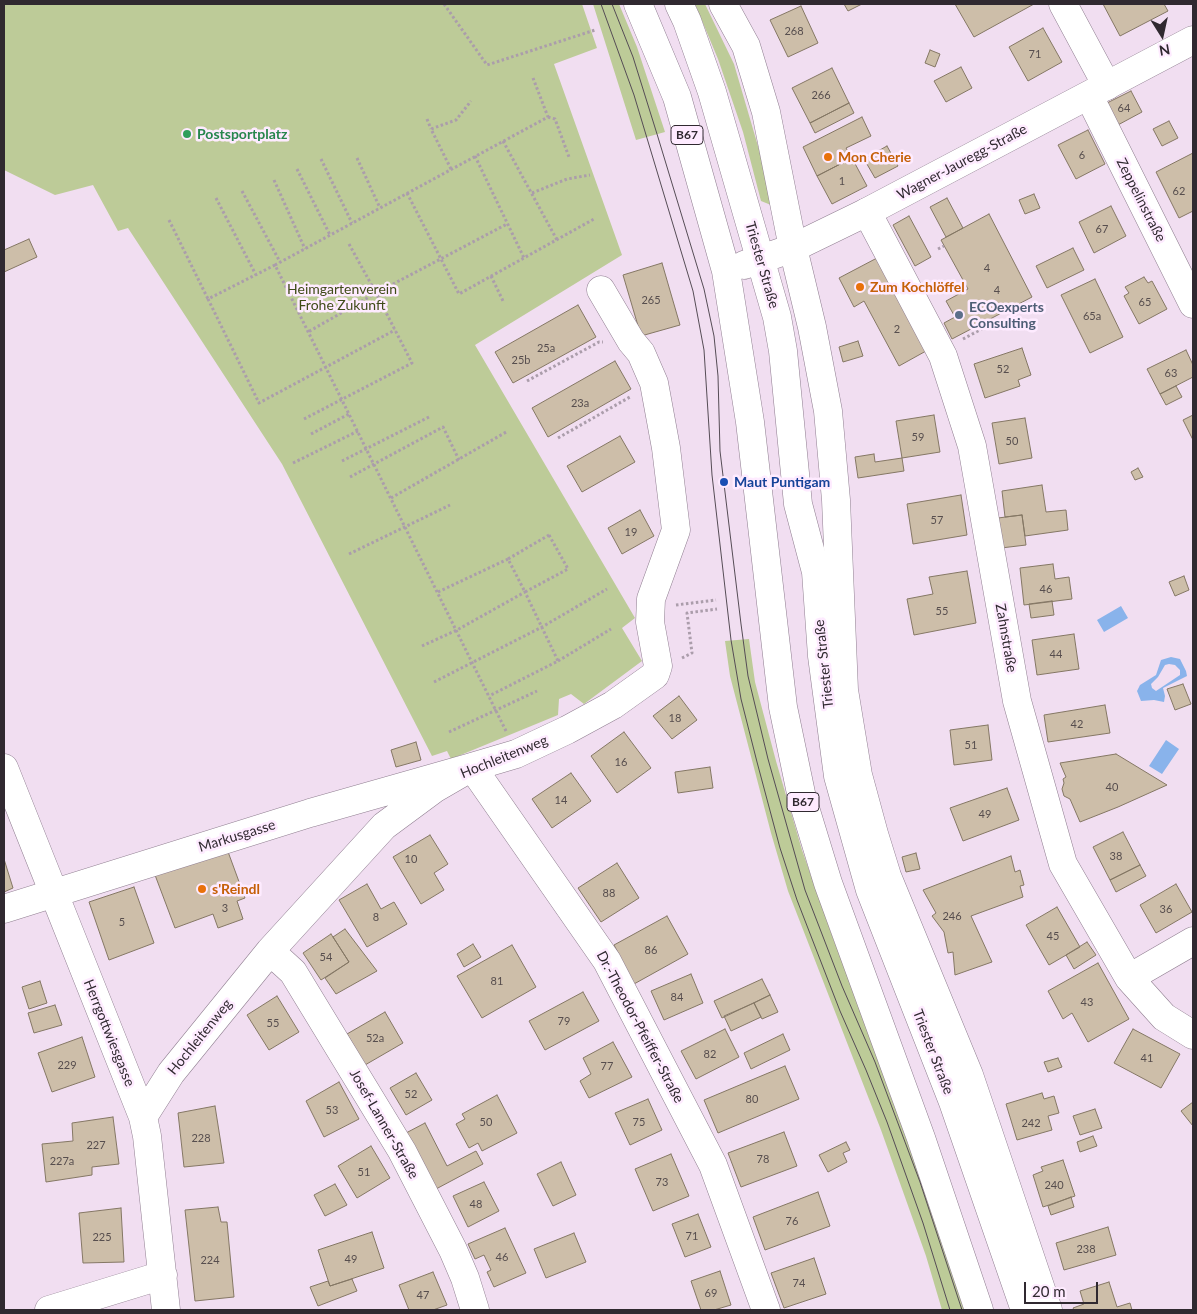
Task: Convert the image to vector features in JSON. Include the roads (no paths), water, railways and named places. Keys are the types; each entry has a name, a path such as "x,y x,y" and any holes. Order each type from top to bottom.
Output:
{"street":[{"name":"B67","path":"638,4 677,97 726,270 750,422 783,708 802,798 828,883 921,1138 978,1310"},
{"name":"Triester Straße","path":"679,4 712,92 777,317 783,351 798,504 816,572 822,656 838,776 870,890 953,1102 1025,1310"},
{"name":"Triester Straße","path":"723,4 746,46 766,112 828,411 836,500 844,690 858,775 887,876 969,1075 1048,1310"},
{"name":"Zeppelinstraße","path":"1063,4 1098,91 1193,304"},
{"name":"Wagner-Jauregg-Straße","path":"726,270 793,248 867,212 1193,40"},
{"name":"Zahnstraße","path":"867,212 940,351 972,446 1017,701 1063,864 1129,978 1164,1018 1193,1035"},
{"name":"Hochleitenweg","path":"143,1117 171,1073 270,950 384,826 434,789 472,767 516,754 567,730 613,705 655,675 658,666 650,622 652,599 676,530 666,448 654,383 641,353 631,341 601,290"},
{"name":"Markusgasse","path":"4,909 310,813 472,767"},
{"name":"Dr.-Theodor-Pfeiffer-Straße","path":"472,767 607,961 714,1165 766,1310"},
{"name":"Herrgottwiesgasse","path":"4,768 143,1117 147,1136 166,1310"},
{"path":"1129,978 1193,941"},
{"name":"Josef-Lanner-Straße","path":"270,950 293,972 402,1152 453,1250 465,1278 475,1310"},
{"path":"49,1310 163,1275"}],"water":[{"path":"1121,606 1128,618 1104,632 1097,620"},
{"path":"1171,657 1180,659 1187,676 1163,688 1164,702 1154,700 1141,701 1137,691 1140,685 1156,675 1161,660","holes":["1165,665 1175,665 1180,670 1180,675 1156,691 1152,688 1151,684"]},
{"path":"1166,740 1179,749 1162,774 1149,766"}],"tram line":[{"path":"601,4 634,95 693,291 704,350 712,475 731,640 741,699 757,762 780,848 797,900 840,1011 887,1122 923,1223 950,1310"},
{"path":"612,4 633,57 657,134 704,289 714,336 718,376 720,451 741,624 748,676 768,759 805,890 842,986 875,1062 920,1182 962,1310"}],"place":[{"name":"Postsportplatz","path":"187,134"},
{"name":"Mon Cherie","path":"828,157"},
{"name":"Zum Kochlöffel","path":"860,287"},
{"name":"ECOexperts Consulting","path":"959,315"},
{"name":"Maut Puntigam","path":"724,482"},
{"name":"s'Reindl","path":"202,889"}],"park label":[{"name":"Heimgartenverein Frohe Zukunft","path":"342,298"}]}
